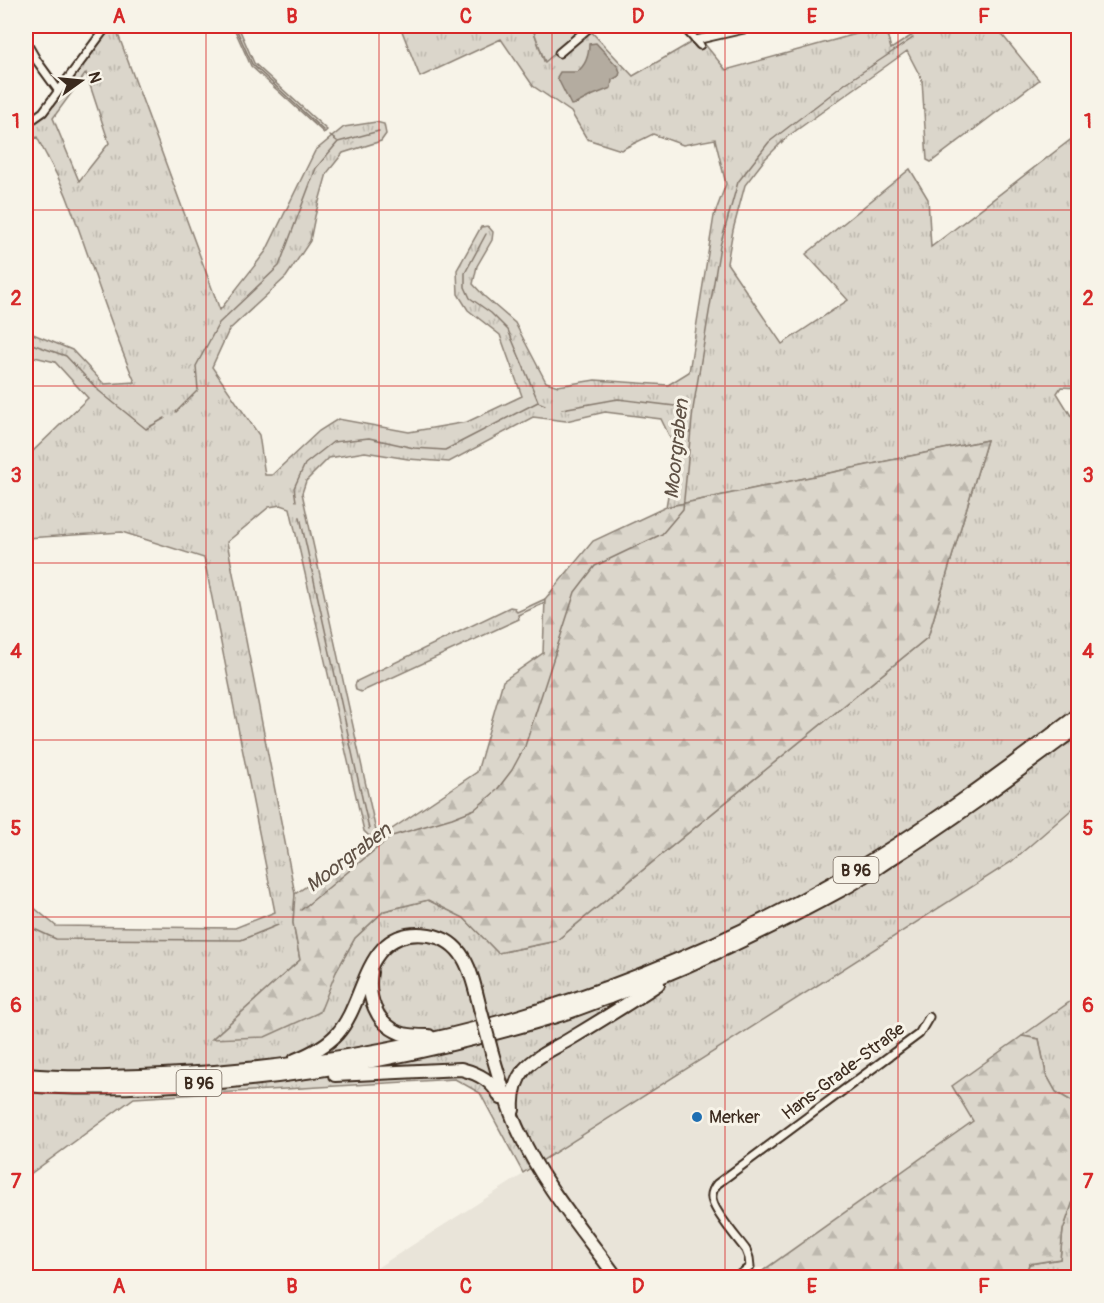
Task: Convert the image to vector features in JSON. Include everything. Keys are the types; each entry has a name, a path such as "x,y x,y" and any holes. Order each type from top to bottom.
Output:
{"highway":[{"name":"B 96","path":"26,1075 102,1077 219,1072 311,1062 451,1036 559,1005 659,968 729,937 840,879 984,785 1078,715"},
{"name":"B 96","path":"26,1085 156,1086 237,1081 317,1072 411,1055 558,1016 685,967 734,945 845,888 918,842 1078,727"},
{"path":"279,1066 308,1055 324,1046 337,1034 347,1021 362,984 382,949 391,942 410,934 423,934 444,939 454,945 466,963 513,1120"},
{"path":"374,960 370,992 374,1007 390,1027 401,1033 415,1036 451,1036"},
{"path":"513,1120 514,1090 526,1068 544,1054 685,967"},
{"path":"294,1074 319,1076 461,1069 474,1072 492,1084 536,1166 617,1278"}],"street":[{"path":"26,124 43,112 106,26"},
{"path":"559,53 591,26"},
{"path":"683,26 698,43 757,26"},
{"path":"26,42 37,62 58,90"},
{"name":"Hans-Grade-Straße","path":"735,1278 750,1267 749,1258 712,1200 712,1191 717,1184 919,1034 929,1017"}],"shaded area":[{"path":"596,43 618,67 619,76 612,80 611,88 571,105 557,77 560,72 577,72 586,60 589,44"},
{"path":"1078,804 1078,996 952,1085 973,1121 768,1267 752,1269 740,1278 361,1278 1011,862"}],"green space":[{"path":"103,26 115,26 220,310 266,251 315,151 344,127 376,122 384,124 386,134 381,141 343,153 327,173 310,241 286,277 229,330 212,367 259,435 265,475 272,475 319,431 338,419 409,432 467,422 522,396 500,335 468,310 458,294 457,270 481,227 488,226 493,232 492,240 477,266 473,284 515,323 546,382 558,386 595,380 668,385 689,372 714,216 726,184 715,139 683,145 653,134 621,150 587,139 571,112 533,86 501,39 420,77 400,26 532,26 544,61 586,26 633,76 690,43 703,42 726,70 885,26 891,49 926,26 995,26 1039,80 931,162 927,160 922,80 907,51 787,137 765,159 745,185 727,263 782,344 848,300 806,254 910,169 928,199 931,247 1078,134 1078,388 1061,387 1057,393 1078,427 1078,804 1011,862 523,1173 480,1093 455,1079 134,1098 26,1177 26,901 56,926 235,928 275,912 204,558 122,532 26,538 26,452 33,451 88,398 55,362 26,355 26,331 72,350 104,384 135,382 61,184 37,137 26,144 26,120 42,109","holes":["86,73 109,143 79,181 53,118","605,412 661,419 676,450 666,507 987,440 928,637 556,941 498,953 464,918 428,900 384,911 355,938 336,972 213,1038 300,960 293,923 295,894 227,542 269,507 281,505 290,508 364,831 369,836 373,835 376,831 302,493 306,481 329,458 365,452 408,459 449,462 533,417 566,421"]},
{"path":"233,26 238,26 254,63 327,130 324,133 251,66"},
{"path":"532,26 587,26 545,62"},
{"path":"987,440 928,637 556,941 498,953 464,918 428,900 384,911 355,938 336,972 320,1012 265,1037 212,1039 300,960 293,923 295,894 477,772 503,681 543,653 545,599 593,541 666,507"},
{"path":"545,599 545,603 518,615 519,619 361,692 356,690 357,681 510,607 515,608 517,612"},
{"path":"1078,996 1078,1105 1056,1092 1046,1074 1039,1039 1022,1036"},
{"path":"1022,1036 1039,1039 1046,1074 1056,1092 1078,1105 1078,1187 1063,1230 1060,1259 1029,1264 1025,1277 754,1277 973,1121 952,1086"},
{"path":"1078,1187 1078,1277 1025,1278 1029,1264 1060,1259 1063,1230"}],"waterway":[{"path":"235,26 252,64 324,131"},
{"name":"Moorgraben","path":"923,31 930,26"},
{"name":"Moorgraben","path":"301,910 392,836 475,809 496,791 512,770 525,746 575,592 595,566 662,534 683,509 693,409 720,246 738,182 769,142 846,83 913,38"},
{"path":"176,412 198,390 196,366 219,323 279,266 316,168 338,142 379,131"},
{"path":"330,136 337,141"},
{"path":"486,234 465,273 465,287 470,298 491,313 508,330 538,401"},
{"path":"26,342 66,356 99,391 146,429 165,418"},
{"path":"562,409 618,399 683,407"},
{"path":"296,501 294,488 305,464 333,442 369,438 414,448 445,450 538,402 545,405"},
{"path":"300,517 369,829"},
{"name":"Moorgraben","path":"26,921 34,929 56,939 241,940 278,925"}],"place":[{"name":"Merker","path":"697,1117"}]}
